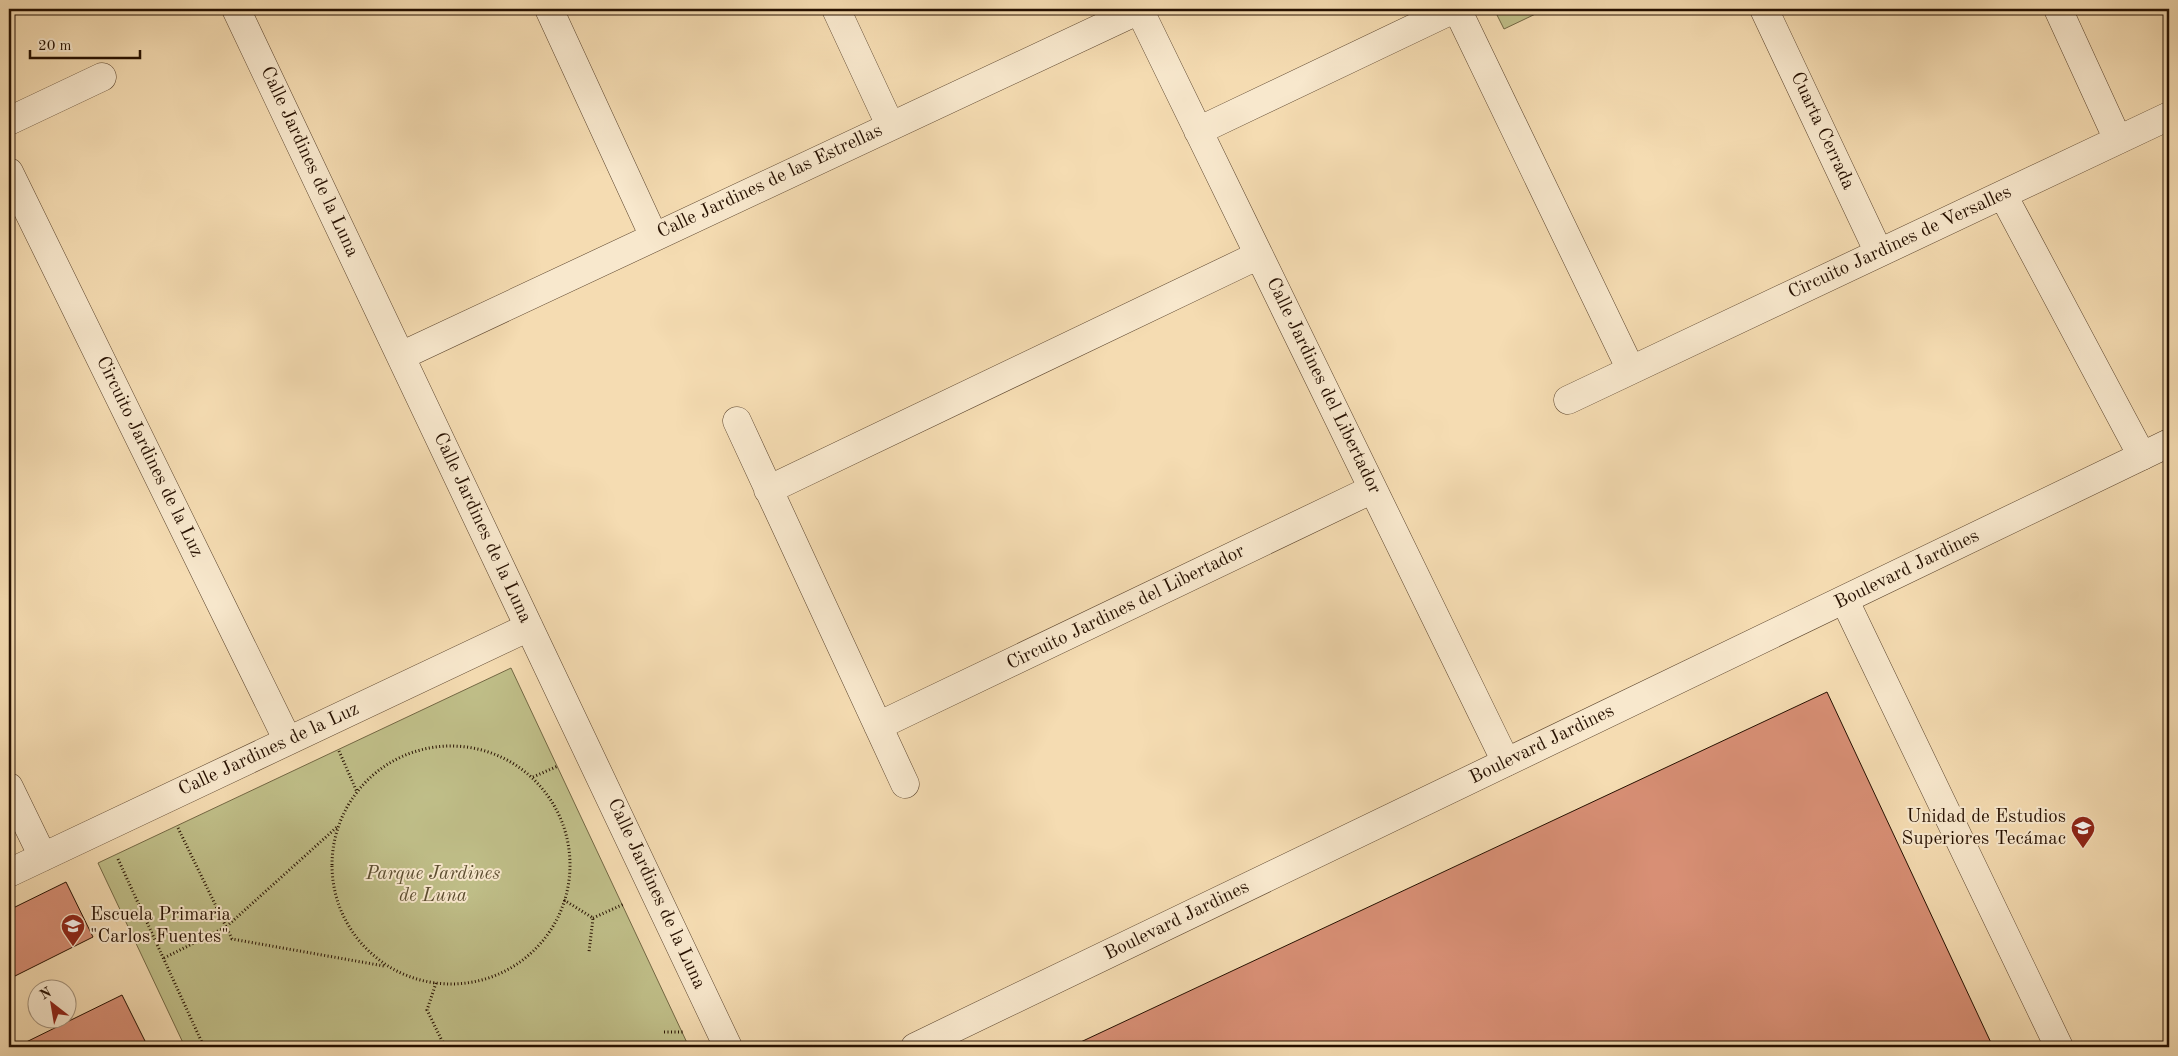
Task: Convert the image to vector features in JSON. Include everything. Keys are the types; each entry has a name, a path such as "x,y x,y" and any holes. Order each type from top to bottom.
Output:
{"street":[{"name":"Calle Jardines de la Luna","path":"236,9 728,1047"},
{"path":"549,9 654,237"},
{"path":"836,9 890,125"},
{"name":"Calle Jardines de las Estrellas","path":"401,356 1139,9"},
{"name":"Calle Jardines del Libertador","path":"1139,9 1506,762"},
{"path":"1198,131 1456,9 1631,370"},
{"name":"Cuarta Cerrada","path":"1764,9 1879,253"},
{"path":"2058,9 2118,140"},
{"path":"9,121 102,77"},
{"name":"Circuito Jardines de Versalles","path":"1568,400 2169,116"},
{"name":"Circuito Jardines de la Luz","path":"9,172 288,741"},
{"path":"2003,194 2142,456"},
{"path":"768,490 1258,255"},
{"path":"737,421 905,784"},
{"name":"Boulevard Jardines","path":"915,1047 1845,601 2169,443"},
{"name":"Circuito Jardines del Libertador","path":"878,726 1374,490"},
{"path":"1845,601 2059,1047"},
{"name":"Calle Jardines de la Luz","path":"9,874 530,627"},
{"path":"9,786 42,857"}],"path":[{"path":"327,722 357,792"},
{"path":"164,800 232,939 385,966 421,982 461,985 499,975 532,953 557,922 570,885 570,845 557,808 533,777 500,755 462,746 422,749 386,765 357,792 338,827 331,866 337,904 356,939 385,966"},
{"path":"164,958 226,927 338,827"},
{"path":"104,828 204,1047"},
{"path":"564,900 593,918 589,952"},
{"path":"436,982 427,1010 445,1047"}],"green space":[{"path":"1494,9 1546,9 1504,29"},
{"name":"Parque Jardines de Luna","path":"511,668 689,1047 185,1047 98,863"}],"building":[{"path":"1827,692 1993,1047 1070,1047"},
{"path":"66,882 93,937 9,979 9,910"},
{"path":"122,995 146,1043 138,1047 16,1047 55,1028 78,1028 78,1017"}],"place":[{"name":"Unidad de Estudios Superiores Tecámac","path":"2083,849"},
{"name":"Escuela Primaria \"Carlos Fuentes\"","path":"73,947"}]}
